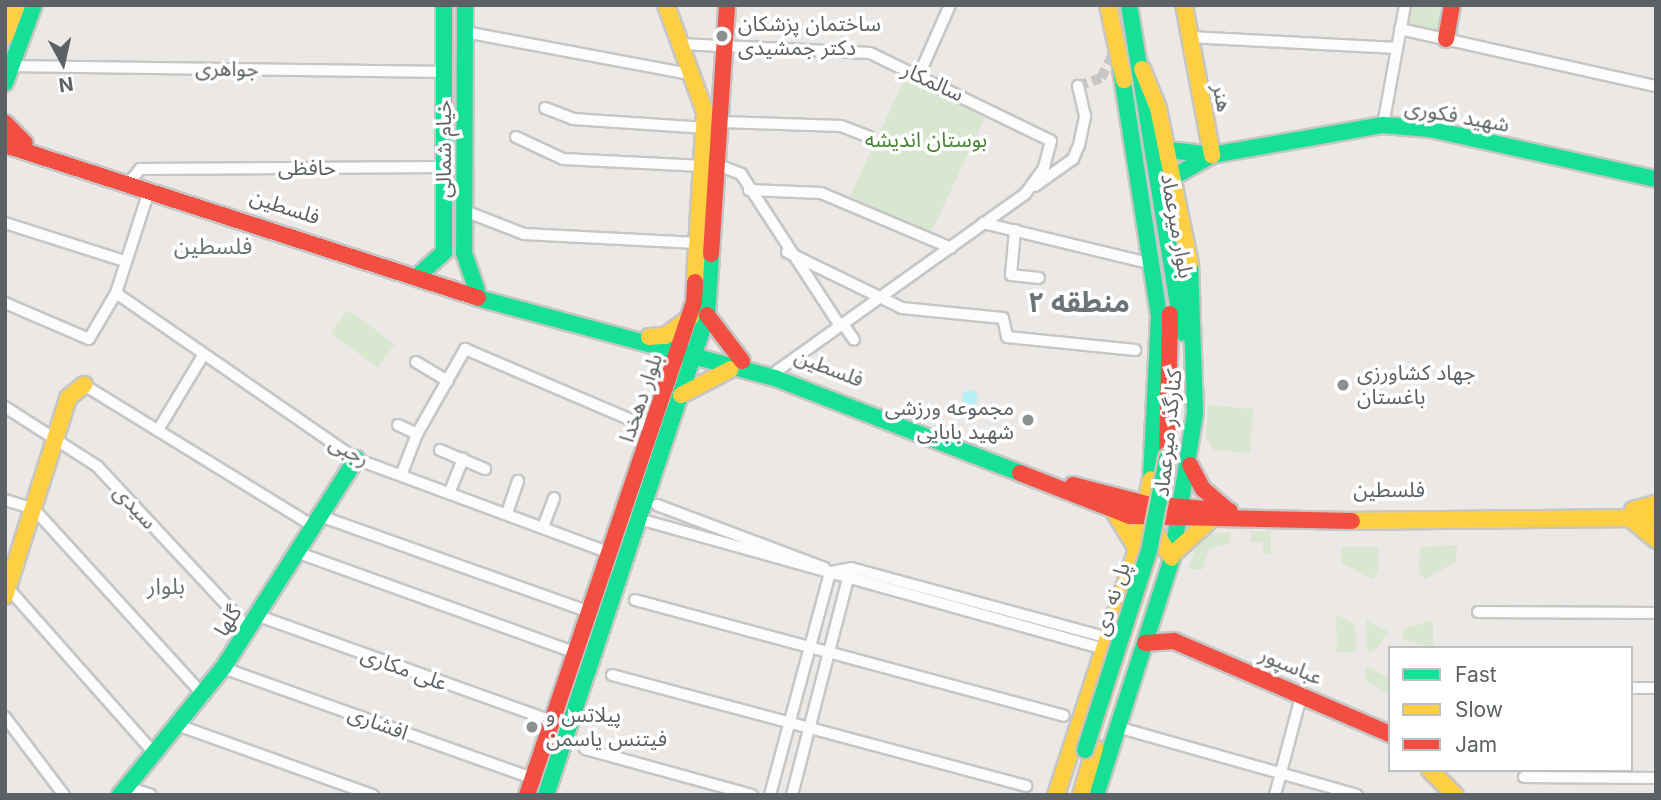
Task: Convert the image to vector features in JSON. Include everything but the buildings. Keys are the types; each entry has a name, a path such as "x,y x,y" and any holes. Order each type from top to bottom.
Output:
{"main road":[{"path":"5,83 34,5"},
{"name":"خیام شمالی","path":"444,5 444,252"},
{"name":"خیام شمالی","path":"465,5 464,253 477,290"},
{"name":"بلوار دهخدا","path":"666,5 690,74 713,125"},
{"name":"بلوار دهخدا","path":"546,795 639,519 675,389 699,316 713,125 725,48 727,5"},
{"name":"بلوار میرعماد","path":"1108,5 1166,271 1172,363 1172,461"},
{"name":"بلوار میرعماد","path":"1129,5 1182,314 1172,461"},
{"name":"هنر","path":"1184,5 1212,155"},
{"path":"1446,39 1452,5"},
{"path":"5,36 16,6"},
{"name":"کنارگذر میرعماد","path":"1096,795 1172,558 1181,514 1160,366 1154,264 1121,69"},
{"name":"کنارگذر میرعماد","path":"1056,795 1104,642 1138,550 1146,511 1172,461 1195,313 1173,177 1142,69"},
{"path":"5,123 24,147 5,151"},
{"name":"شهید فکوری","path":"1173,177 1212,155 1383,125 1430,129 1656,179"},
{"name":"فلسطین","path":"5,136 24,147 148,194 395,276 776,374 1146,511"},
{"name":"فلسطین","path":"5,145 24,147 132,179 421,273 648,342"},
{"path":"1167,150 1212,155"},
{"name":"بلوار دهخدا","path":"699,316 698,243 711,166"},
{"path":"421,273 444,252 454,260 464,253"},
{"path":"699,316 741,365 717,371 675,389 648,342 699,316"},
{"name":"فلسطین","path":"776,374 1114,511 1181,514 1228,511 1631,513 1656,518"},
{"path":"7,592 68,398 84,385"},
{"name":"بلوار دهخدا","path":"527,795 653,429 675,389"},
{"name":"گلها","path":"123,791 204,696 356,459"},
{"path":"1172,461 1228,511"},
{"name":"پل نه دی","path":"1090,749 1149,551 1172,461"},
{"path":"1656,504 1631,513 1656,540"},
{"name":"فلسطین","path":"1181,514 1209,521 1631,513 1656,510"},
{"path":"1114,511 1138,550 1157,535 1172,558 1187,536 1209,521"},
{"path":"1153,617 1174,641"},
{"path":"1145,643 1174,641"},
{"name":"عباسپور","path":"1174,641 1302,693 1388,733"},
{"path":"1069,795 1090,749"},
{"path":"1081,795 1090,749"},
{"path":"1432,772 1455,795"}],"street":[{"path":"919,75 950,5"},
{"path":"1383,125 1405,5"},
{"path":"1400,29 1656,86"},
{"path":"465,32 690,74"},
{"path":"1189,37 1397,48"},
{"name":"سالمکار","path":"680,44 870,53 1051,141 1044,168 1029,189"},
{"name":"جواهری","path":"11,66 443,72"},
{"path":"776,374 1073,159 1085,116 1078,86"},
{"path":"545,108 573,120 841,126 869,137"},
{"path":"516,137 563,159 711,166 741,174 787,252 854,340"},
{"name":"حافظی","path":"132,179 140,169 444,167"},
{"path":"749,190 821,193 951,248"},
{"path":"5,303 89,339 116,293 148,194"},
{"path":"465,211 524,234 698,243"},
{"path":"5,223 121,260"},
{"path":"983,223 1124,252 1154,264"},
{"path":"1124,252 1147,228"},
{"path":"1015,230 1012,275 1039,278"},
{"path":"787,252 887,296 902,308 1003,318 1007,337 1135,350"},
{"name":"رجبی","path":"116,293 202,357 356,459 402,473 610,554"},
{"path":"402,473 417,434 465,349 653,429"},
{"path":"158,430 202,357"},
{"path":"416,362 448,381"},
{"path":"84,385 316,521 590,612"},
{"name":"سیدی","path":"5,407 97,466 252,622"},
{"path":"398,425 417,434"},
{"path":"440,450 485,469"},
{"path":"450,491 463,460"},
{"path":"506,513 518,481"},
{"path":"543,527 554,498"},
{"path":"5,499 34,509 204,696"},
{"path":"657,505 812,559 830,572"},
{"path":"639,519 830,572 849,573 1104,642"},
{"path":"296,552 576,653"},
{"path":"770,795 830,572"},
{"path":"793,795 849,573"},
{"path":"7,592 155,754"},
{"path":"635,600 1063,716"},
{"path":"1478,612 1656,613"},
{"name":"علی مکاری","path":"252,622 552,721"},
{"name":"افشاری","path":"223,668 532,778"},
{"path":"612,675 790,723 809,731 1027,786"},
{"path":"1633,688 1656,688"},
{"path":"1275,795 1302,693"},
{"path":"5,717 64,795"},
{"path":"180,726 373,795"},
{"path":"1117,727 1357,795"},
{"path":"585,749 752,795"},
{"path":"1524,777 1656,778"},
{"path":"123,791 150,795"}],"green space":[{"path":"444,5 465,5 456,260 448,257"},
{"path":"1408,5 1440,5 1438,33 1404,25"},
{"name":"بوستان اندیشه","path":"906,76 987,114 930,234 850,197"},
{"path":"348,310 395,344 378,368 331,333"},
{"path":"1208,405 1253,409 1250,453 1214,450 1206,437"},
{"path":"1251,531 1271,531 1271,554 1264,554 1263,542 1251,542"},
{"path":"1230,532 1230,543 1209,549 1202,570 1188,569 1201,535"},
{"path":"1457,545 1456,561 1426,579 1419,573 1420,547"},
{"path":"1341,547 1378,547 1378,572 1372,579 1342,563"},
{"path":"1336,615 1355,624 1356,652 1337,652"},
{"path":"1366,620 1389,632 1373,652 1367,652"},
{"path":"1433,620 1433,646 1402,639 1403,629"},
{"path":"1365,666 1388,677 1388,694 1365,680"}],"water":[{"path":"970,390 976,392 976,404 970,406 964,404 962,398 964,392"}],"tunnel":[{"path":"1078,86 1101,78 1115,51"}],"traffic: fast":[{"path":"5,83 34,5"},
{"path":"421,273 444,252 444,5"},
{"path":"465,5 464,253 477,290"},
{"path":"1129,5 1183,333"},
{"path":"1121,70 1159,316 1151,479"},
{"path":"1173,177 1212,155 1383,125 1430,129 1656,179"},
{"path":"1167,150 1206,154"},
{"path":"546,795 707,315 711,254"},
{"path":"1096,795 1172,558 1195,413 1190,264"},
{"path":"478,298 775,378 1020,473"},
{"path":"1085,750 1149,551 1167,458"},
{"path":"120,795 223,668 356,459"}],"traffic: slow":[{"path":"5,36 17,5"},
{"path":"666,5 705,112 695,282"},
{"path":"1108,5 1124,80"},
{"path":"1184,5 1212,155"},
{"path":"1142,69 1158,108 1190,264"},
{"path":"649,337 665,336 691,317"},
{"path":"681,395 731,369"},
{"path":"5,596 68,398 84,385"},
{"path":"1056,795 1137,549 1151,479"},
{"path":"1633,510 1656,504"},
{"path":"1114,511 1137,549 1157,535 1172,558"},
{"path":"1630,518 1656,540"},
{"path":"1352,521 1656,518"},
{"path":"1175,552 1209,521"},
{"path":"1081,795 1095,748"},
{"path":"1432,772 1455,795"}],"traffic: jam":[{"path":"711,254 727,5"},
{"path":"1446,39 1452,5"},
{"path":"5,123 25,143"},
{"path":"5,145 478,298"},
{"path":"527,795 694,302 695,282"},
{"path":"1167,458 1170,314"},
{"path":"707,315 742,361"},
{"path":"1190,465 1203,489 1228,511"},
{"path":"1020,473 1130,516 1352,521"},
{"path":"1073,485 1147,504 1230,511"},
{"path":"1145,643 1174,641 1388,733"}],"place":[{"name":"ساختمان پزشکان دکتر جمشیدی","path":"722,36"},
{"name":"جهاد کشاورزی باغستان","path":"1343,385"},
{"name":"مجموعه ورزشی شهید بابایی","path":"1028,420"},
{"name":"پیلاتس و فیتنس یاسمن","path":"532,727"}],"district":[{"name":"فلسطین","path":"213,246"},
{"name":"منطقه ۲","path":"1079,302"},
{"name":"بلوار","path":"166,586"}]}
